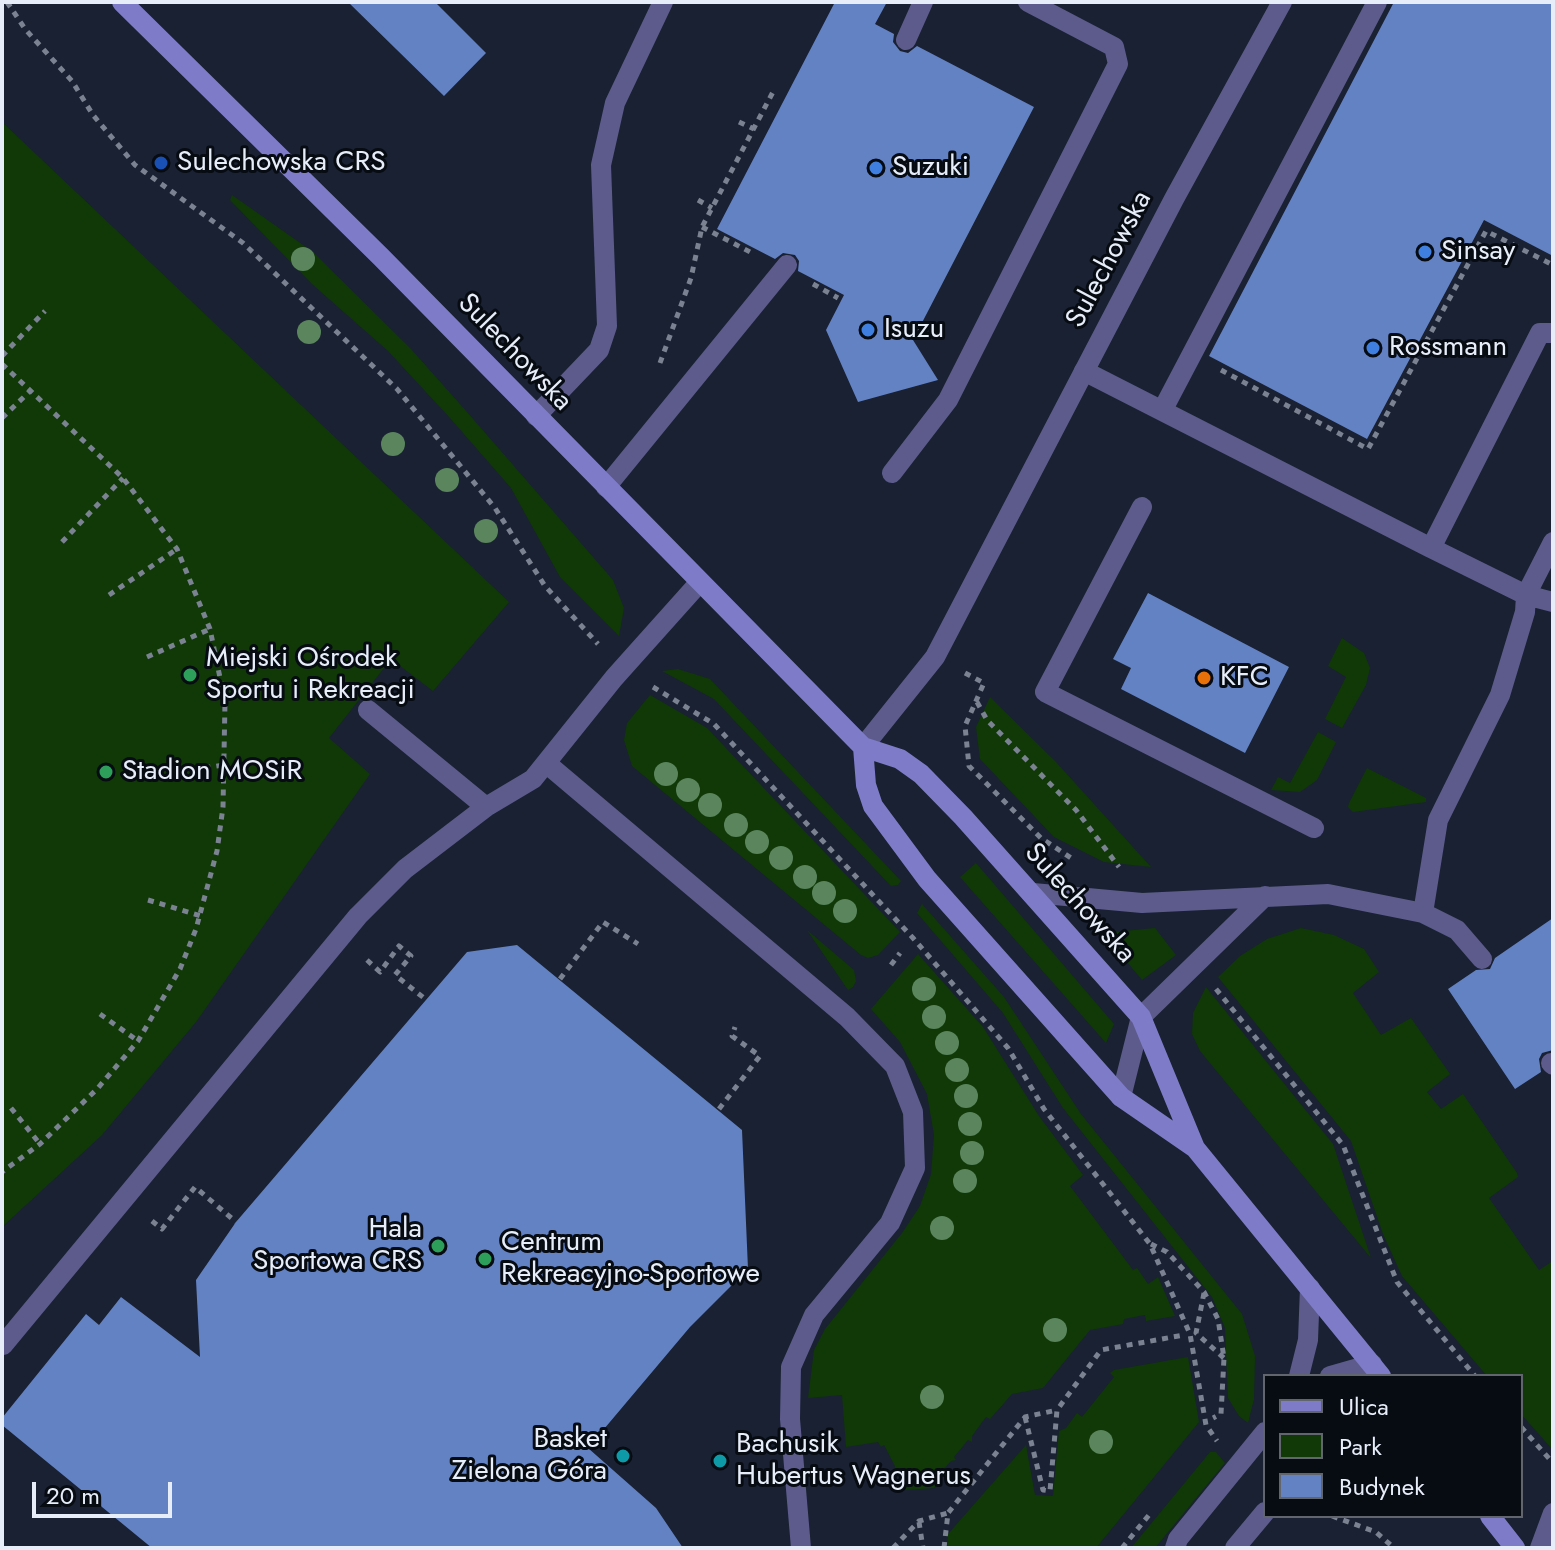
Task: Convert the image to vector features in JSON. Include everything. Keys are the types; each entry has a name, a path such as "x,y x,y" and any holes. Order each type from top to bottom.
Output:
{"street":[{"name":"Sulechowska","path":"122,2 370,246 863,747 900,759 921,774 1033,893 1141,1017 1195,1148"},
{"path":"536,416 599,350 607,326 601,165 615,103 663,2"},
{"path":"906,40 923,2"},
{"path":"892,473 948,400 1118,64 1114,47 1028,2"},
{"name":"Sulechowska","path":"1282,2 935,657 863,747 866,785 880,820 927,879 1121,1097 1195,1148 1377,1370"},
{"path":"1162,411 1377,2"},
{"path":"606,487 787,265"},
{"path":"1431,548 1540,333 1553,333"},
{"path":"1084,371 1526,595 1553,602"},
{"path":"1142,507 1045,692 1314,828"},
{"path":"1423,913 1438,820 1500,695 1525,612 1526,595 1553,542"},
{"path":"3,1345 358,916 405,869 486,807 533,779 624,667 699,583"},
{"path":"368,710 486,807"},
{"path":"546,763 847,1017 895,1066 913,1112 915,1168 890,1223 814,1315 791,1367 790,1419 801,1548"},
{"path":"1033,893 1142,903 1328,894 1423,913 1457,930 1482,959"},
{"path":"1121,1097 1141,1017 1265,896"},
{"path":"1300,1374 1308,1340 1310,1288"},
{"name":"Sulechowska","path":"1346,1374 1377,1370"},
{"path":"1175,1548 1178,1539 1263,1434"},
{"path":"1540,1548 1553,1513"},
{"path":"1235,1548 1263,1514"},
{"path":"1492,1518 1515,1548"}],"path":[{"path":"7,2 25,29 72,81 114,143 135,165 243,243 397,389 495,508 545,586 578,624 624,667 714,724 913,938 1008,1048 1044,1109 1150,1244 1190,1334 1206,1425"},
{"path":"659,367 691,278 702,227 774,90"},
{"path":"739,122 754,129"},
{"path":"698,200 712,208"},
{"path":"1192,354 1368,449 1486,231 1553,265"},
{"path":"2,356 45,311"},
{"path":"2,364 123,478 177,549 210,629 225,702 217,851 201,916 180,969 138,1041 97,1089 40,1144 2,1172"},
{"path":"2,418 30,391"},
{"path":"62,542 123,478"},
{"path":"109,595 177,549"},
{"path":"147,657 210,629"},
{"path":"976,702 987,720 1076,810 1126,879"},
{"path":"157,775 224,765"},
{"path":"148,900 201,916"},
{"path":"560,979 603,922 638,944"},
{"path":"364,958 380,972 399,946 411,956 395,975 424,998"},
{"path":"891,965 900,953"},
{"path":"100,1014 138,1041"},
{"path":"719,1109 760,1056 732,1036 735,1027"},
{"path":"11,1108 40,1144"},
{"path":"152,1221 162,1229 195,1187 236,1222"},
{"path":"1150,1244 1167,1252 1204,1292 1218,1319 1224,1358 1221,1414 1213,1418"},
{"path":"1204,1292 1196,1333 1224,1358"},
{"path":"1025,1417 1043,1490 1050,1491 1057,1410 1101,1350 1184,1335"},
{"path":"1463,1363 1473,1374"},
{"path":"944,1548 948,1513 1025,1417 1057,1410"},
{"path":"1523,1429 1553,1463"},
{"path":"893,1548 919,1521 948,1513"},
{"path":"1338,1518 1376,1532 1394,1548"},
{"path":"919,1521 923,1548"}],"green space":[{"name":"Miejski Ośrodek Sportu i Rekreacji","path":"2,122 509,602 433,691 391,659 329,738 370,774 196,1022 102,1135 2,1227"},
{"path":"232,195 313,252 411,349 467,412 613,580 624,608 619,636 560,577 511,488 450,418 388,351 312,284 230,200"},
{"path":"1342,638 1364,653 1370,668 1366,685 1342,728 1325,719 1346,677 1328,666"},
{"path":"678,669 710,679 901,881 898,885 891,886 714,699 662,671"},
{"path":"650,695 707,728 900,932 878,955 868,958 861,955 632,766 624,740 627,723"},
{"path":"990,697 1056,762 1151,867 1104,862 1054,837 980,759 976,727"},
{"path":"1318,732 1336,742 1317,780 1300,792 1271,790 1278,777 1290,783"},
{"path":"1367,768 1426,798 1426,802 1353,812 1348,807 1349,803"},
{"path":"976,863 1114,1024 1106,1043 960,877"},
{"path":"922,904 1004,997 1081,1114 1242,1314 1255,1356 1254,1399 1248,1423 1239,1416 1228,1398 1225,1328 1212,1297 1063,1108 1003,1013 917,913"},
{"path":"1155,928 1176,955 1142,980 1103,933"},
{"path":"1301,928 1334,935 1364,949 1379,972 1353,993 1381,1035 1411,1018 1450,1074 1427,1092 1441,1109 1463,1094 1517,1173 1518,1177 1489,1198 1539,1270 1553,1261 1552,1449 1523,1416 1523,1374 1485,1374 1402,1276 1383,1234 1351,1141 1218,977 1240,956 1267,939"},
{"path":"807,930 854,970 856,981 853,987 848,990"},
{"path":"918,954 983,1027 1039,1116 1083,1175 1070,1186 1133,1270 1137,1268 1148,1284 1158,1277 1175,1316 1146,1321 1145,1315 1124,1319 1123,1324 1090,1330 1043,1388 1012,1394 990,1419 986,1417 972,1436 972,1442 968,1440 954,1457 956,1460 951,1461 936,1478 939,1481 934,1488 906,1490 897,1470 894,1472 895,1466 884,1445 881,1447 878,1442 846,1447 842,1395 808,1398 814,1350 825,1329 902,1233 920,1206 931,1174 934,1135 927,1094 900,1042 871,1009"},
{"path":"1206,987 1333,1144 1371,1258 1200,1051 1192,1034 1193,1013"},
{"path":"1188,1357 1199,1422 1096,1548 947,1548 948,1534 1026,1445 1035,1495 1053,1496 1059,1431 1066,1428 1077,1413 1082,1417 1114,1377 1110,1373"},
{"path":"1210,1452 1216,1452 1225,1463 1155,1548 1131,1548"}],"building":[{"path":"348,2 435,2 486,53 444,96"},
{"name":"Suzuki","path":"835,2 887,2 875,24 894,34 893,42 900,51 908,53 917,46 1034,107 913,340 938,380 858,402 826,330 844,295 798,271 799,261 795,255 783,253 775,259 717,229"},
{"path":"1394,2 1553,2 1553,256 1484,220 1367,439 1209,356"},
{"name":"KFC","path":"1148,593 1289,667 1245,753 1121,689 1131,668 1113,659"},
{"path":"1553,918 1553,1050 1542,1053 1539,1059 1541,1072 1515,1089 1448,989 1476,970 1490,969 1495,958"},
{"name":"Centrum Rekreacyjno-Sportowe","path":"517,945 742,1130 748,1269 690,1327 588,1448 656,1508 683,1548 152,1548 2,1425 2,1418 86,1314 99,1325 121,1297 200,1357 196,1280 236,1222 467,952"}],"place":[{"name":"Sulechowska CRS","path":"161,163"},
{"name":"Suzuki","path":"876,168"},
{"name":"Sinsay","path":"1425,252"},
{"name":"Isuzu","path":"868,330"},
{"name":"Rossmann","path":"1373,348"},
{"name":"Miejski Ośrodek Sportu i Rekreacji","path":"190,675"},
{"name":"KFC","path":"1204,678"},
{"name":"Stadion MOSiR","path":"106,772"},
{"name":"Hala Sportowa CRS","path":"438,1246"},
{"name":"Centrum Rekreacyjno-Sportowe","path":"485,1259"},
{"name":"Basket Zielona Góra","path":"623,1456"},
{"name":"Bachusik Hubertus Wagnerus","path":"720,1461"}]}
